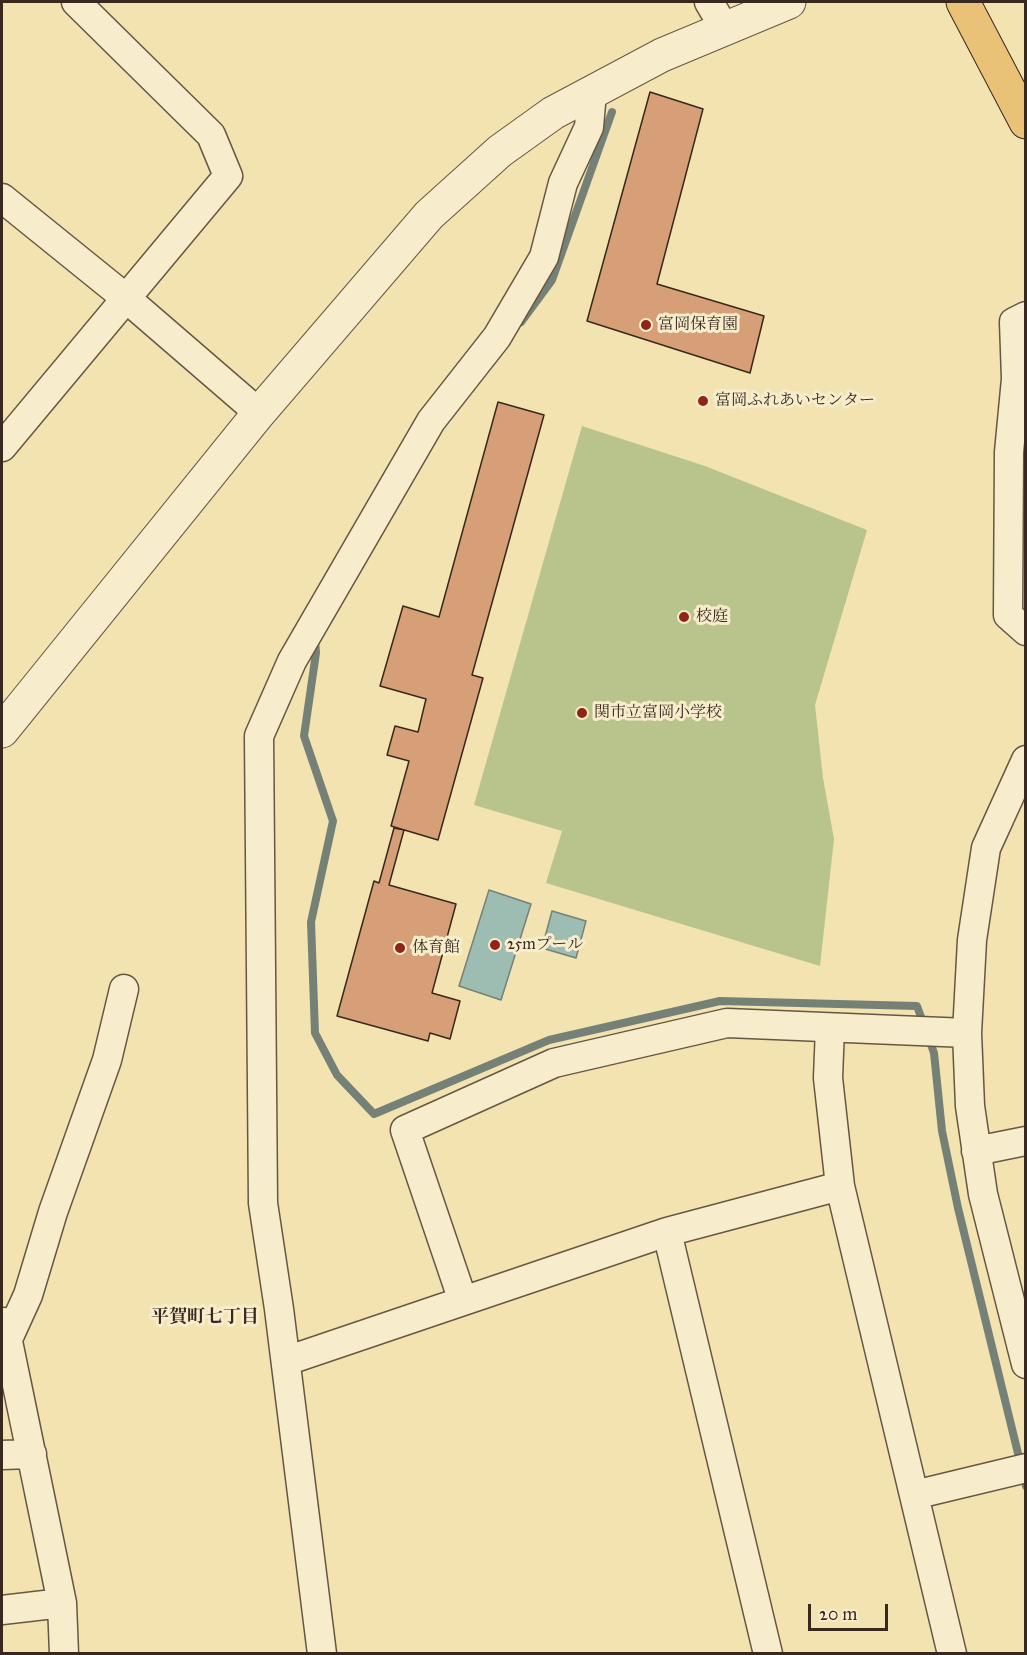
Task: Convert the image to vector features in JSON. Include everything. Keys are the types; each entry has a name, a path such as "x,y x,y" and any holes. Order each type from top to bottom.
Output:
{"main road":[{"path":"963,2 1026,122"}],"street":[{"path":"2,446 228,176 211,135 76,2"},
{"path":"2,731 259,413 429,215 500,150 553,113 662,55 717,15 789,2"},
{"path":"322,1653 286,1361 263,1203 259,736 291,661 431,421 497,337 544,257 563,183 589,127 592,92"},
{"path":"2,198 127,299 259,413"},
{"path":"1026,316 1014,322 1016,380 1009,452 1008,615 1026,631"},
{"path":"1026,760 986,848 972,940 967,1033 970,1106 976,1151 984,1194 1026,1364"},
{"path":"9,1339 28,1295 53,1212 107,1060 124,989"},
{"path":"463,1301 405,1130 555,1063 727,1023 967,1033"},
{"path":"830,1028 828,1078 840,1186 952,1653"},
{"path":"976,1151 1026,1141"},
{"path":"286,1361 667,1232 840,1186"},
{"path":"667,1232 768,1653"},
{"path":"2,1311 62,1603 64,1653"},
{"path":"2,1455 32,1454"},
{"path":"914,1495 1026,1468"},
{"path":"2,1610 62,1603"}],"green space":[{"name":"校庭","path":"582,426 705,466 867,530 815,705 823,778 834,839 820,966 546,883 562,831 474,805"}],"water":[{"name":"25mプール","path":"489,890 531,904 501,1000 459,986"},
{"path":"552,911 586,921 576,958 542,948"}],"building":[{"path":"650,92 703,109 657,284 764,316 750,373 587,321"},
{"path":"498,402 544,415 472,675 483,678 438,840 391,826 409,761 387,755 395,726 418,732 426,699 380,686 403,606 439,617"},
{"name":"体育館","path":"394,828 404,830 389,885 456,904 432,993 460,1001 450,1039 430,1033 428,1041 337,1016 374,881 379,883"}],"waterway":[{"path":"521,322 552,280 612,112"},
{"path":"315,640 316,653 304,736 333,821 311,922 315,1033 337,1075 374,1114 549,1040 720,1001 917,1006 934,1053 942,1131 958,1208 1026,1486"}],"place":[{"name":"富岡保育園","path":"646,325"},
{"name":"富岡ふれあいセンター","path":"703,401"},
{"name":"校庭","path":"684,617"},
{"name":"関市立富岡小学校","path":"582,713"},
{"name":"25mプール","path":"495,945"},
{"name":"体育館","path":"400,948"}],"district":[{"name":"平賀町七丁目","path":"205,1318"}]}
